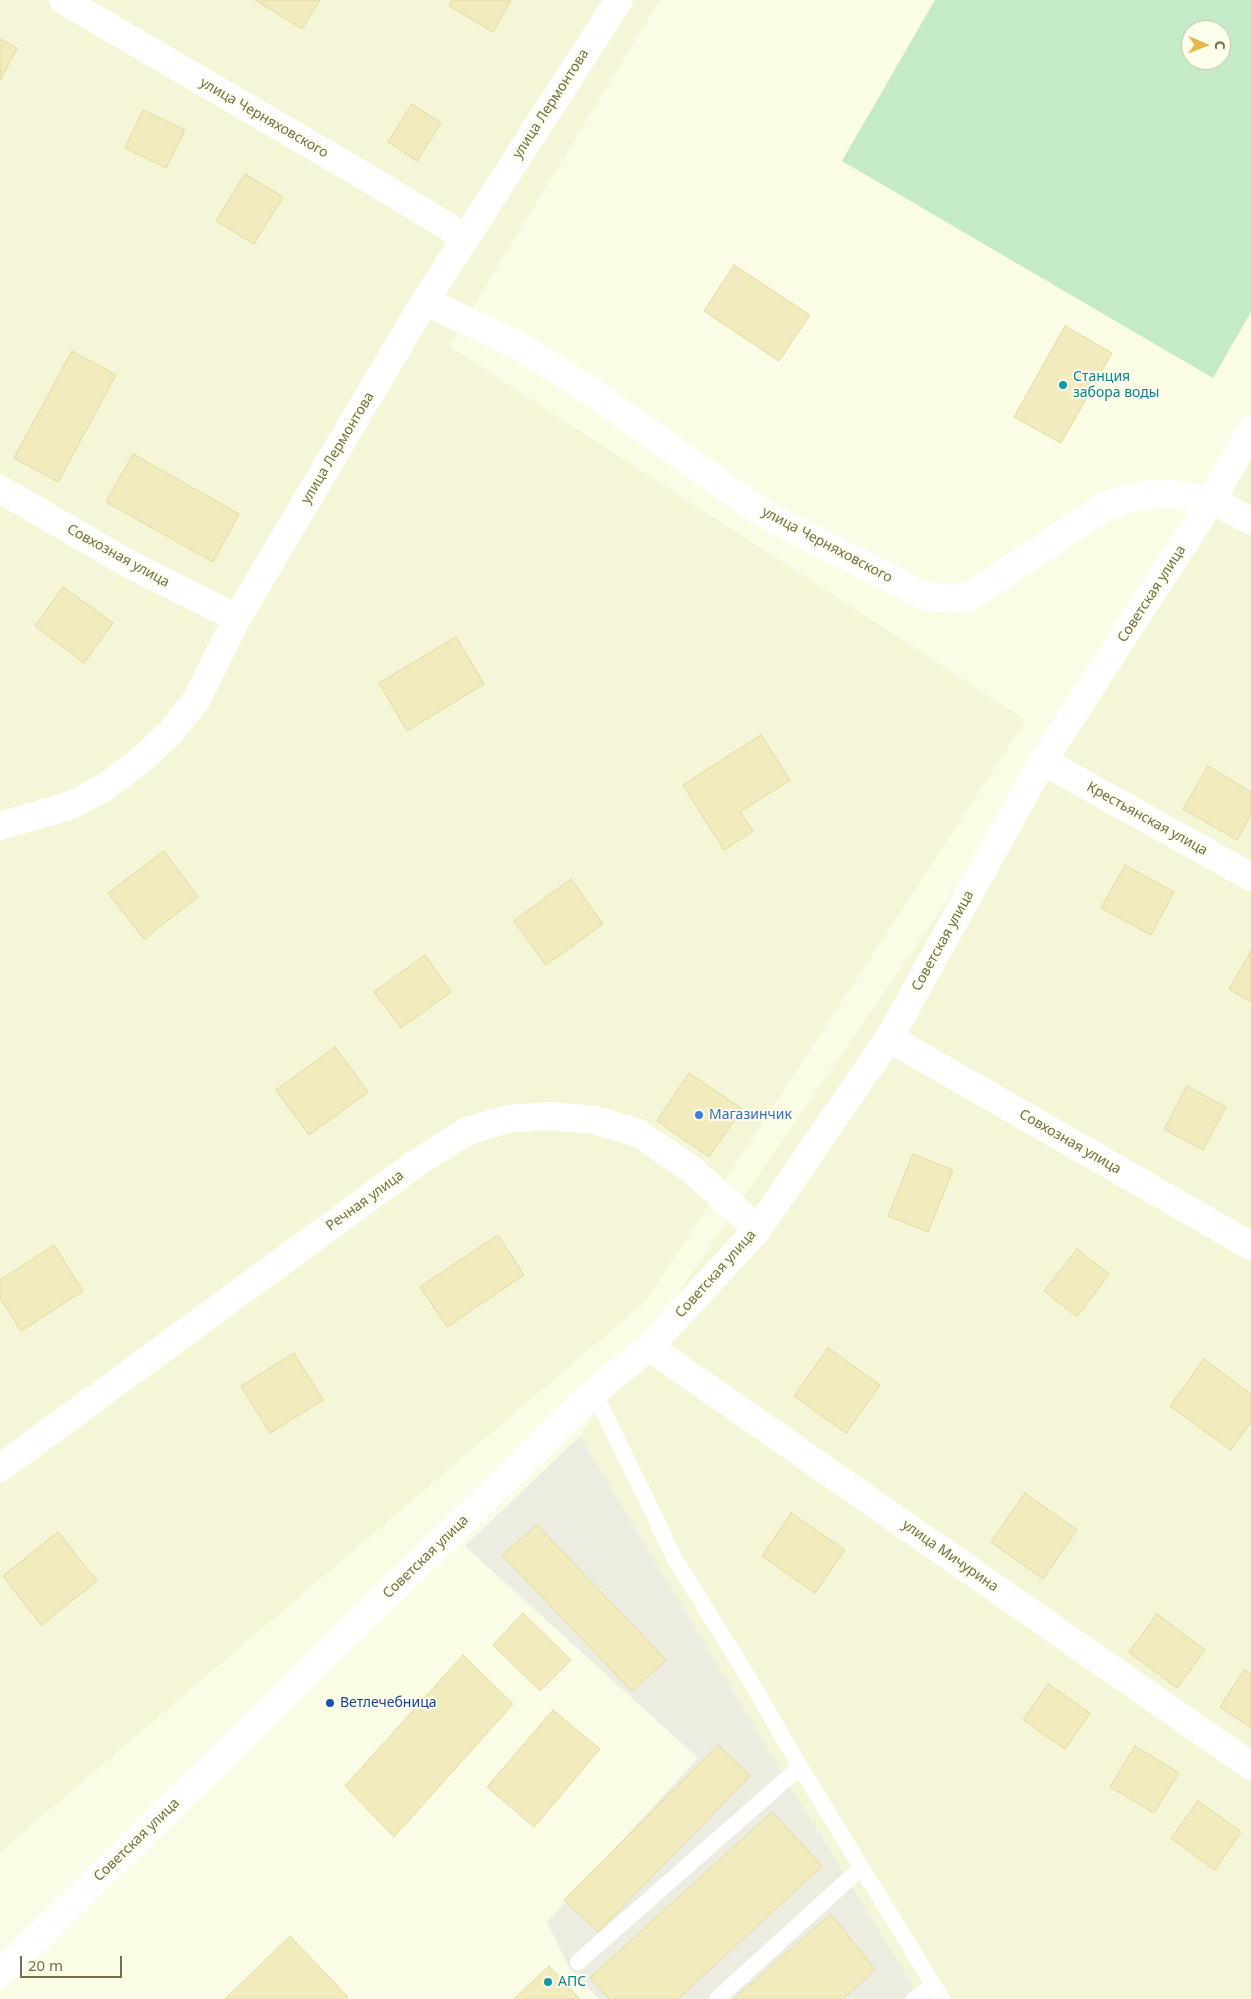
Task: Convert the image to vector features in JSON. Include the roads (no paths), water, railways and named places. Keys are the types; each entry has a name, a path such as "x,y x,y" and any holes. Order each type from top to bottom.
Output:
{"street":[{"name":"улица Черняховского","path":"63,0 465,237"},
{"name":"улица Лермонтова","path":"0,826 72,805 105,787 140,761 170,733 197,699 238,618 424,301 613,2"},
{"name":"улица Черняховского","path":"424,301 516,344 590,391 764,514 923,595 948,599 971,596 1107,505 1144,495 1172,494 1212,500 1251,521"},
{"name":"Советская улица","path":"0,1974 594,1392 649,1347 758,1229 888,1038 1043,761 1212,500 1251,430"},
{"name":"Совхозная улица","path":"0,489 127,563 238,618"},
{"name":"Крестьянская улица","path":"1043,761 1251,877"},
{"name":"Совхозная улица","path":"888,1038 1251,1246"},
{"name":"Речная улица","path":"0,1468 415,1164 467,1131 508,1119 549,1116 594,1120 638,1133 692,1170 758,1229"},
{"name":"улица Мичурина","path":"649,1347 1251,1766"}],"lane":[{"path":"594,1392 676,1561 942,1999"},
{"path":"578,1962 800,1767"},
{"path":"717,1999 862,1868"},
{"path":"914,1999 933,1985"}],"place":[{"name":"Станция забора воды","path":"1063,385"},
{"name":"Магазинчик","path":"699,1115"},
{"name":"Ветлечебница","path":"330,1703"},
{"name":"АПС","path":"548,1982"}]}
